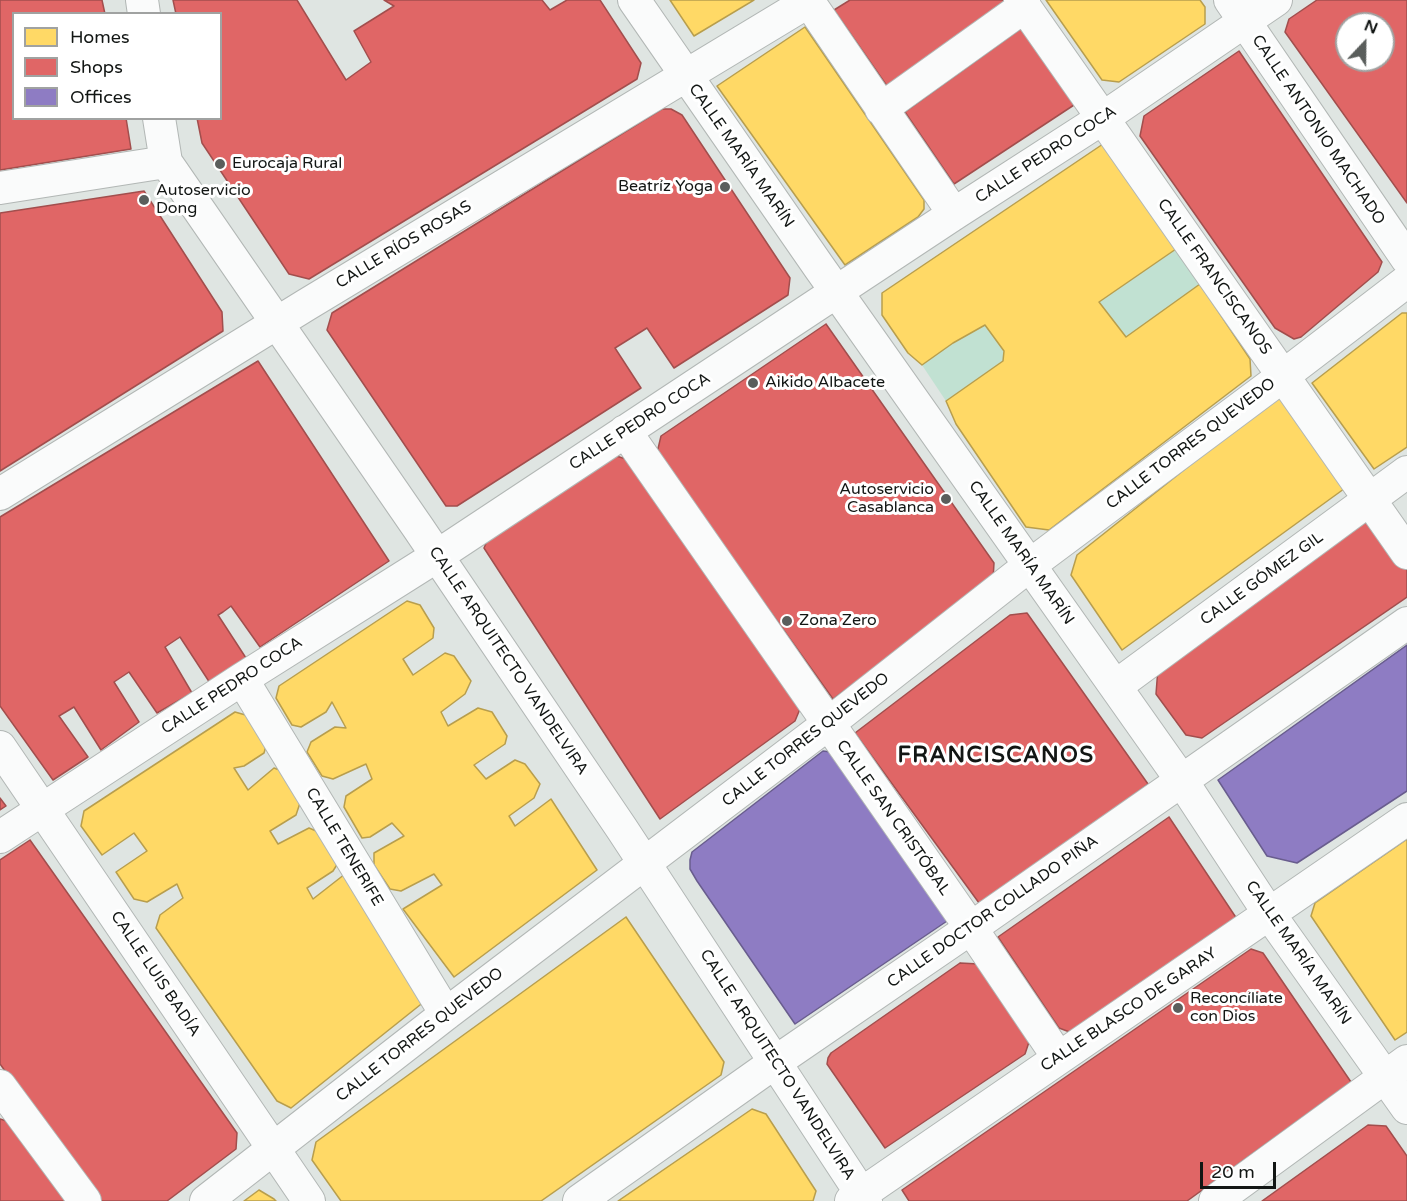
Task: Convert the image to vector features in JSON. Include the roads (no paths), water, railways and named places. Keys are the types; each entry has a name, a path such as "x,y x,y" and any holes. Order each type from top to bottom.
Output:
{"street":[{"name":"CALLE MARÍA MARÍN","path":"634,0 837,293 1116,686 1270,915 1396,1069 1407,1108"},
{"name":"CALLE PEDRO COCA","path":"0,837 242,679 437,556 1103,118 1237,10 1276,0"},
{"name":"CALLE RÍOS ROSAS","path":"0,494 277,322 810,1"},
{"path":"810,1 954,214"},
{"path":"882,109 1022,3"},
{"name":"CALLE FRANCISCANOS","path":"1022,3 1407,553"},
{"name":"CALLE ANTONIO MACHADO","path":"1237,10 1407,259"},
{"name":"CALLE ARQUITECTO VANDELVIRA","path":"159,120 166,162 645,864 859,1199"},
{"path":"0,188 166,162"},
{"name":"CALLE TORRES QUEVEDO","path":"206,1201 446,1014 828,724 1030,565 1283,376 1407,280"},
{"name":"CALLE SAN CRISTÓBAL","path":"625,431 971,928 1058,1057"},
{"name":"CALLE GÓMEZ GIL","path":"1116,686 1407,472"},
{"name":"CALLE DOCTOR COLLADO PIÑA","path":"579,1201 1407,623"},
{"name":"CALLE TENERIFE","path":"242,679 446,1014"},
{"name":"CALLE LUIS BADÍA","path":"0,747 309,1201"},
{"name":"CALLE BLASCO DE GARAY","path":"859,1199 1058,1057 1270,915 1407,819"},
{"path":"1215,1201 1396,1069"},
{"path":"1,1088 86,1201"}],"place":[{"name":"Eurocaja Rural","path":"220,164"},
{"name":"Beatríz Yoga","path":"725,187"},
{"name":"Autoservicio Dong","path":"144,200"},
{"name":"Aikido Albacete","path":"753,383"},
{"name":"Autoservicio Casablanca","path":"946,499"},
{"name":"Zona Zero","path":"787,621"},
{"name":"Reconcíliate con Dios","path":"1178,1008"}],"district":[{"name":"FRANCISCANOS","path":"996,756"}]}
